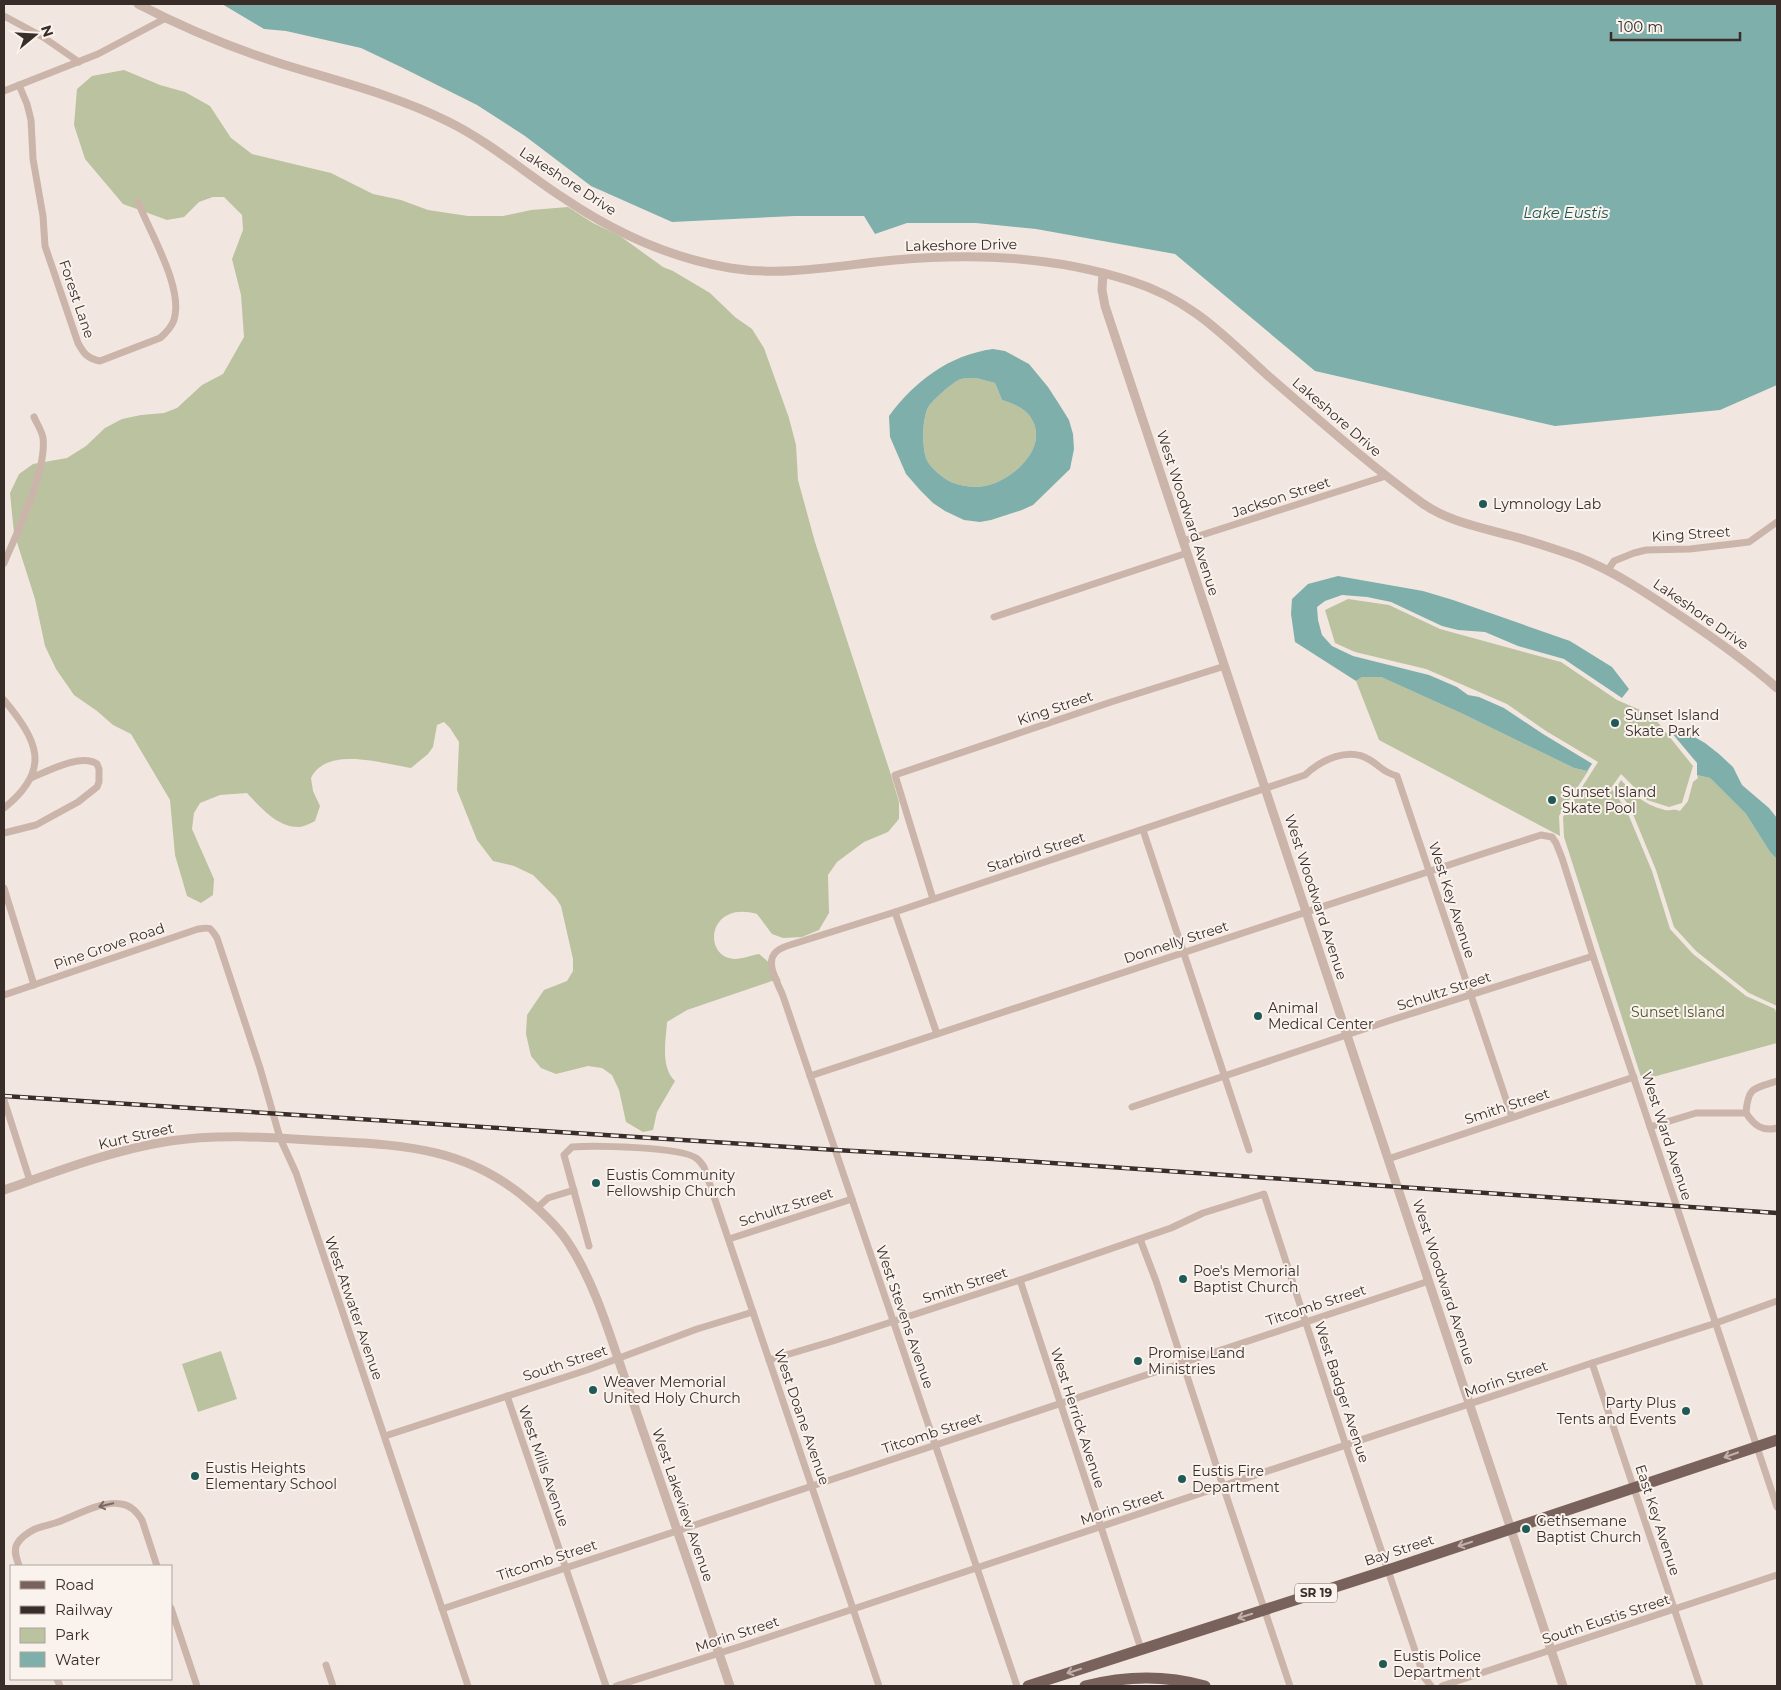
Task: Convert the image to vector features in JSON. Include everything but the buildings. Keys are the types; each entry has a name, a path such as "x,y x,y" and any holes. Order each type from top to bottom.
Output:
{"main road":[{"name":"Bay Street","path":"1028,1686 1388,1570 1777,1440"},
{"path":"1085,1686 1124,1680 1153,1682 1179,1680 1205,1686"}],"street":[{"name":"Lakeshore Drive","path":"138,4 218,42 278,63 390,97 443,118 488,145 596,219 648,244 696,261 733,269 780,272 898,260 992,256 1048,261 1103,273 1154,289 1195,311 1386,476 1428,508 1471,524 1529,540 1608,570 1640,588 1729,649 1777,688"},
{"path":"4,16 43,37 79,62"},
{"path":"4,90 79,62 133,37 166,18"},
{"name":"Forest Lane","path":"19,85 27,104 30,120 33,159 46,246 78,343 86,357 92,359 100,361 160,338 174,322 176,302 174,288 167,267 138,202"},
{"name":"West Woodward Avenue","path":"1103,273 1102,290 1105,306 1563,1686"},
{"path":"4,563 23,518 43,453 43,436 34,417"},
{"name":"Jackson Street","path":"1183,541 1386,476"},
{"name":"King Street","path":"1608,570 1614,561 1634,552 1690,549 1749,542 1777,522"},
{"path":"994,617 1187,553"},
{"name":"King Street","path":"933,899 895,775 1111,702 1225,666"},
{"path":"4,700 22,722 30,736 35,752 35,765 31,778 17,796 4,808"},
{"name":"Starbird Street","path":"773,956 780,949 793,944 1266,789 1305,775 1325,761 1346,755 1354,755 1370,760 1382,770 1398,776"},
{"path":"4,833 36,825 72,805 97,787 100,777 97,764 80,759 31,778"},
{"name":"West Key Avenue","path":"1398,776 1512,1117"},
{"path":"1143,830 1249,1150"},
{"name":"Donnelly Street","path":"810,1076 1430,871 1541,835 1549,836"},
{"name":"West Ward Avenue","path":"1549,836 1556,842 1562,858 1777,1507"},
{"path":"4,888 34,985"},
{"path":"895,912 937,1034"},
{"name":"Pine Grove Road","path":"4,995 198,929 209,928 217,938"},
{"name":"West Atwater Avenue","path":"217,938 260,1068 280,1138 296,1174 468,1686"},
{"name":"West Stevens Avenue","path":"773,956 773,972 783,996 1017,1686"},
{"name":"Schultz Street","path":"1132,1107 1593,956"},
{"name":"Smith Street","path":"1388,1159 1634,1077"},
{"path":"1777,1081 1754,1089 1749,1094 1746,1113 1752,1122 1764,1129 1777,1128"},
{"path":"4,1100 30,1181"},
{"path":"1650,1127 1696,1113 1746,1113"},
{"name":"Kurt Street","path":"4,1190 131,1149 170,1141 253,1136 280,1138"},
{"name":"West Lakeview Avenue","path":"280,1138 387,1144 437,1152 460,1159 480,1168 514,1188 537,1208 568,1243 585,1272 618,1359 730,1686"},
{"name":"West Doane Avenue","path":"574,1190 564,1155 572,1147 618,1147 674,1152 696,1158 704,1167 880,1686"},
{"path":"537,1208 548,1198 574,1190 590,1246"},
{"name":"Smith Street","path":"769,1360 1140,1240 1203,1213 1264,1194"},
{"name":"West Badger Avenue","path":"1264,1194 1424,1677 1431,1686"},
{"name":"Schultz Street","path":"729,1239 852,1199"},
{"path":"1140,1240 1156,1281 1222,1486 1290,1686"},
{"name":"West Herrick Avenue","path":"1020,1280 1141,1649"},
{"name":"Titcomb Street","path":"442,1608 1430,1282"},
{"name":"Morin Street","path":"616,1686 1470,1405 1592,1363 1716,1324 1777,1302"},
{"name":"South Street","path":"384,1436 618,1359 664,1340 753,1312"},
{"name":"East Key Avenue","path":"1592,1363 1700,1686"},
{"name":"West Mills Avenue","path":"507,1396 606,1686"},
{"path":"19,1565 15,1554 17,1544 28,1534 88,1510 112,1503 128,1506 138,1513 144,1525 157,1565"},
{"name":"South Eustis Street","path":"1442,1686 1777,1575"},
{"path":"172,1611 197,1686"},
{"path":"326,1665 333,1686"}],"green space":[{"path":"124,70 160,85 185,92 210,106 231,138 252,154 331,173 373,194 401,200 428,210 468,216 503,216 531,210 568,207 593,223 620,236 663,267 710,293 735,317 752,329 764,348 789,418 796,445 798,480 815,542 891,775 899,802 899,819 888,832 864,842 837,862 828,875 829,913 819,930 802,937 783,938 772,934 757,914 740,912 728,915 719,922 715,931 714,941 717,950 724,956 735,959 759,954 773,966 781,981 772,981 687,1010 667,1022 666,1061 670,1075 675,1081 657,1112 653,1130 643,1132 626,1122 619,1090 612,1075 602,1068 588,1066 556,1074 541,1068 531,1056 526,1034 527,1015 544,990 567,981 573,971 573,959 561,906 556,898 533,875 514,866 493,861 477,840 457,790 459,742 444,722 437,725 433,747 428,754 411,768 357,759 343,759 330,762 319,768 311,778 313,791 320,806 315,821 304,826 292,826 277,821 264,811 247,793 220,795 200,803 194,813 192,829 214,879 213,895 201,903 187,896 175,855 170,800 131,734 113,725 74,695 56,669 45,646 35,599 14,533 10,493 19,474 33,464 67,458 86,446 105,428 122,419 164,413 177,408 202,385 223,374 244,337 241,295 232,259 243,230 242,215 224,197 213,197 199,202 184,217 167,220 123,204 85,159 74,125 77,89 92,76"},
{"path":"976,378 995,383 1002,400 1026,412 1036,429 1036,440 1032,451 1016,470 996,483 977,487 963,486 941,476 930,465 926,457 923,434 925,417 929,406 958,380"},
{"name":"Sunset Island","path":"1348,599 1389,605 1440,629 1561,662 1617,700 1652,715 1693,766 1682,803 1669,807 1647,800 1621,774 1611,788 1626,809 1652,871 1670,929 1693,954 1746,996 1775,1009 1777,1016 1777,1043 1642,1080 1564,837 1563,817 1598,762 1546,731 1507,704 1426,669 1355,652 1335,643 1325,610"},
{"path":"1362,677 1381,677 1463,714 1574,768 1587,771 1590,768 1559,816 1560,836 1379,740 1356,681"},
{"path":"1697,775 1710,778 1746,814 1770,852 1777,859 1777,1006 1749,993 1696,951 1674,927 1656,870 1630,807 1616,788 1621,780 1640,799 1651,805 1665,810 1680,811 1688,801 1693,782 1698,778"},
{"path":"221,1351 237,1399 198,1412 182,1364"}],"water":[{"name":"Lake Eustis","path":"222,4 1777,4 1777,385 1720,410 1555,426 1315,371 1175,254 1036,229 976,223 907,223 875,234 864,216 795,216 672,222 591,186 525,136 477,105 401,67 361,48 286,31 264,29"},
{"path":"993,349 1005,351 1029,364 1048,387 1069,420 1073,434 1074,449 1070,469 1033,505 980,522 964,520 945,511 933,503 906,474 890,437 889,416 910,392 934,372 962,357","holes":["976,378 995,383 1002,400 1022,409 1031,418 1036,429 1036,440 1032,451 1016,470 996,483 977,487 963,486 951,482 941,476 930,465 926,457 923,434 925,417 929,406 939,395 961,379"]},
{"path":"1338,576 1423,591 1453,600 1570,641 1612,667 1629,689 1622,698 1564,659 1518,646 1485,632 1458,630 1442,626 1391,602 1367,597 1342,595 1325,601 1317,607 1322,635 1332,646 1353,656 1429,675 1457,687 1468,695 1479,697 1504,708 1591,763 1587,771 1574,768 1463,714 1381,677 1362,677 1356,681 1295,642 1291,614 1292,599 1308,584"},
{"path":"1677,727 1705,743 1719,754 1733,767 1742,785 1769,808 1777,818 1777,859 1770,852 1746,814 1710,778 1697,775 1697,763 1671,732 1671,730"}],"railway":[{"path":"4,1096 993,1159 1777,1213"}],"place":[{"name":"Lymnology Lab","path":"1483,504"},
{"name":"Sunset Island Skate Park","path":"1615,723"},
{"name":"Sunset Island Skate Pool","path":"1552,800"},
{"name":"Animal Medical Center","path":"1258,1016"},
{"name":"Eustis Community Fellowship Church","path":"596,1183"},
{"name":"Poe's Memorial Baptist Church","path":"1183,1279"},
{"name":"Promise Land Ministries","path":"1138,1361"},
{"name":"Weaver Memorial United Holy Church","path":"593,1390"},
{"name":"Party Plus Tents and Events","path":"1686,1411"},
{"name":"Eustis Heights Elementary School","path":"195,1476"},
{"name":"Eustis Fire Department","path":"1182,1479"},
{"name":"Gethsemane Baptist Church","path":"1526,1529"},
{"name":"Eustis Police Department","path":"1383,1664"}]}
